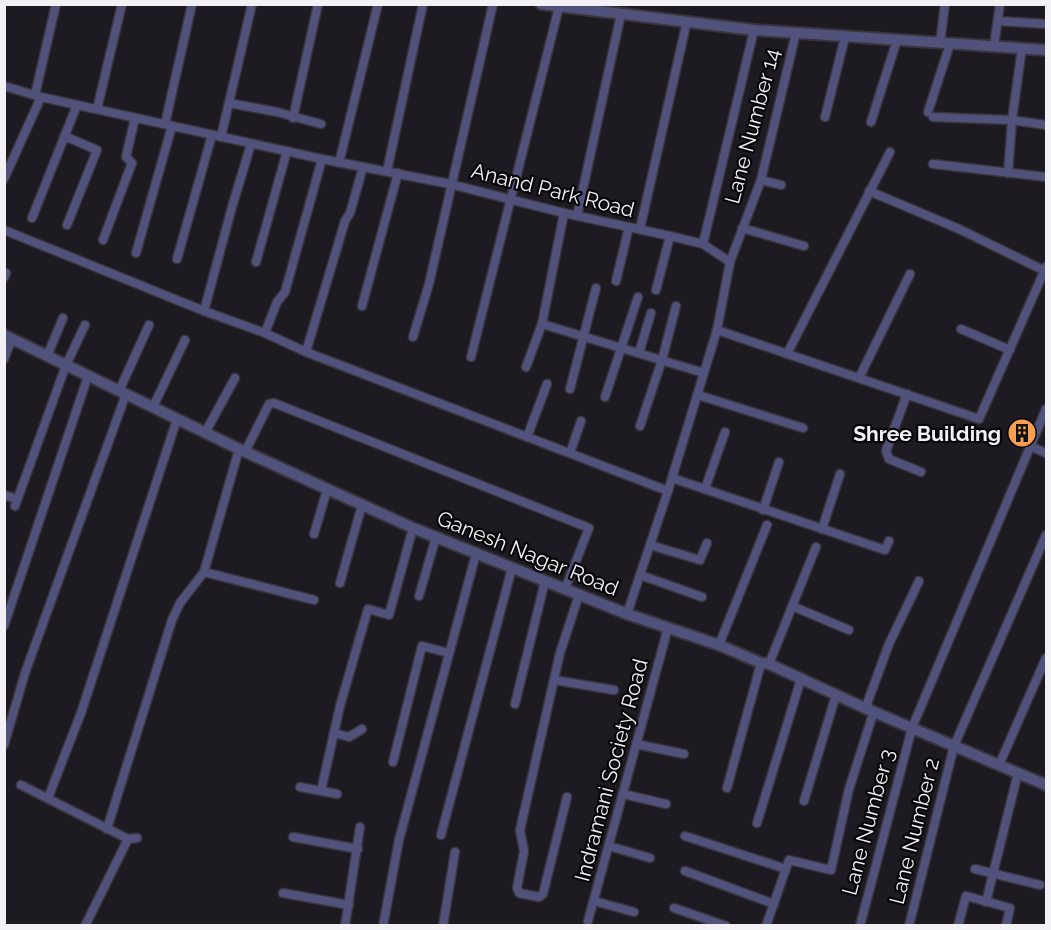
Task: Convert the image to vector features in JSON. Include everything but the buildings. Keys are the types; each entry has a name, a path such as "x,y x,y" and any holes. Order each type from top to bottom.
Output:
{"street":[{"path":"4,179 38,96 56,4"},
{"path":"97,110 122,4"},
{"path":"136,253 168,125 192,4"},
{"path":"177,259 229,103 252,4"},
{"path":"293,118 318,4"},
{"path":"339,163 378,4"},
{"path":"387,171 423,4"},
{"path":"413,337 429,284 450,183 493,4"},
{"path":"541,4 754,30 1047,50"},
{"path":"945,4 945,43 930,114 1047,124"},
{"path":"994,46 1000,4"},
{"path":"471,357 559,7"},
{"path":"577,216 621,14"},
{"path":"640,229 687,21"},
{"path":"998,21 1047,24"},
{"path":"704,244 754,30"},
{"name":"Lane Number 14","path":"730,262 761,180 796,33"},
{"path":"825,117 845,37"},
{"path":"871,122 897,40"},
{"path":"1008,173 1012,120 1022,48"},
{"name":"Anand Park Road","path":"5,88 286,152 450,183 564,213 704,244 730,262"},
{"path":"229,103 278,112 321,124"},
{"path":"32,218 77,105"},
{"path":"103,240 132,163 126,157 135,118"},
{"path":"64,136 97,150 67,225"},
{"path":"204,311 251,144"},
{"path":"256,262 286,152"},
{"path":"787,354 890,152"},
{"path":"265,333 277,302 285,292 322,159"},
{"path":"933,164 1047,177"},
{"path":"306,352 363,167"},
{"path":"362,306 398,173"},
{"path":"761,180 781,185"},
{"path":"717,330 980,419 1046,269 869,191"},
{"path":"526,367 542,324 564,213"},
{"path":"616,281 628,227"},
{"path":"742,228 804,246"},
{"path":"4,230 204,311 265,333 306,352 668,491"},
{"path":"656,290 670,236"},
{"path":"627,614 698,395 717,330 730,262"},
{"path":"859,378 910,274"},
{"path":"570,389 597,288"},
{"path":"605,397 638,297"},
{"path":"640,426 662,360 676,306"},
{"path":"639,353 651,313"},
{"path":"47,356 63,318"},
{"path":"542,324 704,373"},
{"path":"4,495 16,502 66,365 85,325"},
{"path":"4,745 26,673 123,392 149,325"},
{"path":"961,328 1010,350"},
{"path":"4,359 8,337"},
{"name":"Ganesh Nagar Road","path":"8,337 205,433 413,528 627,614 719,645 1046,784"},
{"path":"153,407 185,340"},
{"path":"4,626 88,376"},
{"path":"205,433 235,378"},
{"path":"527,437 547,384"},
{"path":"907,394 886,451 889,459 921,472"},
{"path":"698,395 802,428"},
{"path":"107,829 172,620 180,603 204,572 242,450 269,404 274,403 589,528 565,589"},
{"name":"Lane Number 3","path":"860,926 912,728 1047,409"},
{"path":"48,798 81,713 177,419"},
{"path":"570,453 581,421"},
{"path":"705,489 725,432"},
{"path":"1032,447 1047,453"},
{"path":"764,510 779,462"},
{"path":"822,529 840,474"},
{"path":"672,478 885,550 890,541"},
{"path":"314,534 327,490"},
{"path":"340,583 362,505"},
{"path":"719,645 767,525"},
{"path":"321,791 334,733 368,609 390,615 413,528"},
{"name":"Lane Number 2","path":"909,926 954,746 1047,535"},
{"path":"419,596 436,537"},
{"path":"650,544 700,560 707,543"},
{"path":"727,788 765,664 816,547"},
{"path":"383,926 399,840 476,554"},
{"path":"441,836 512,568"},
{"path":"204,572 314,600"},
{"path":"640,574 702,597"},
{"path":"515,704 546,581"},
{"path":"766,926 789,860 831,870 849,789 871,710 868,701 889,644 919,581"},
{"path":"567,797 543,894 539,897 519,893 517,888 524,851 520,830 560,653 579,595"},
{"path":"792,606 849,630"},
{"name":"Indramani Society Road","path":"588,921 668,628"},
{"path":"393,762 422,646 449,653"},
{"path":"999,765 1047,658"},
{"path":"757,823 801,679"},
{"path":"554,680 614,690"},
{"path":"804,801 837,695"},
{"path":"334,733 349,737 362,729"},
{"path":"636,744 684,754"},
{"path":"986,902 1018,773"},
{"path":"21,785 107,829 133,838 85,926"},
{"path":"300,787 337,794"},
{"path":"623,794 666,804"},
{"path":"345,926 360,827"},
{"path":"685,836 786,869"},
{"path":"293,837 358,849"},
{"path":"609,846 650,858"},
{"path":"443,926 455,852"},
{"path":"975,869 1040,885"},
{"path":"685,871 774,904"},
{"path":"284,892 349,904"},
{"path":"958,926 966,896 1010,908 1006,926"},
{"path":"594,901 634,912"},
{"path":"674,908 726,926"}],"place":[{"name":"Shree Building","path":"1022,433"}]}
